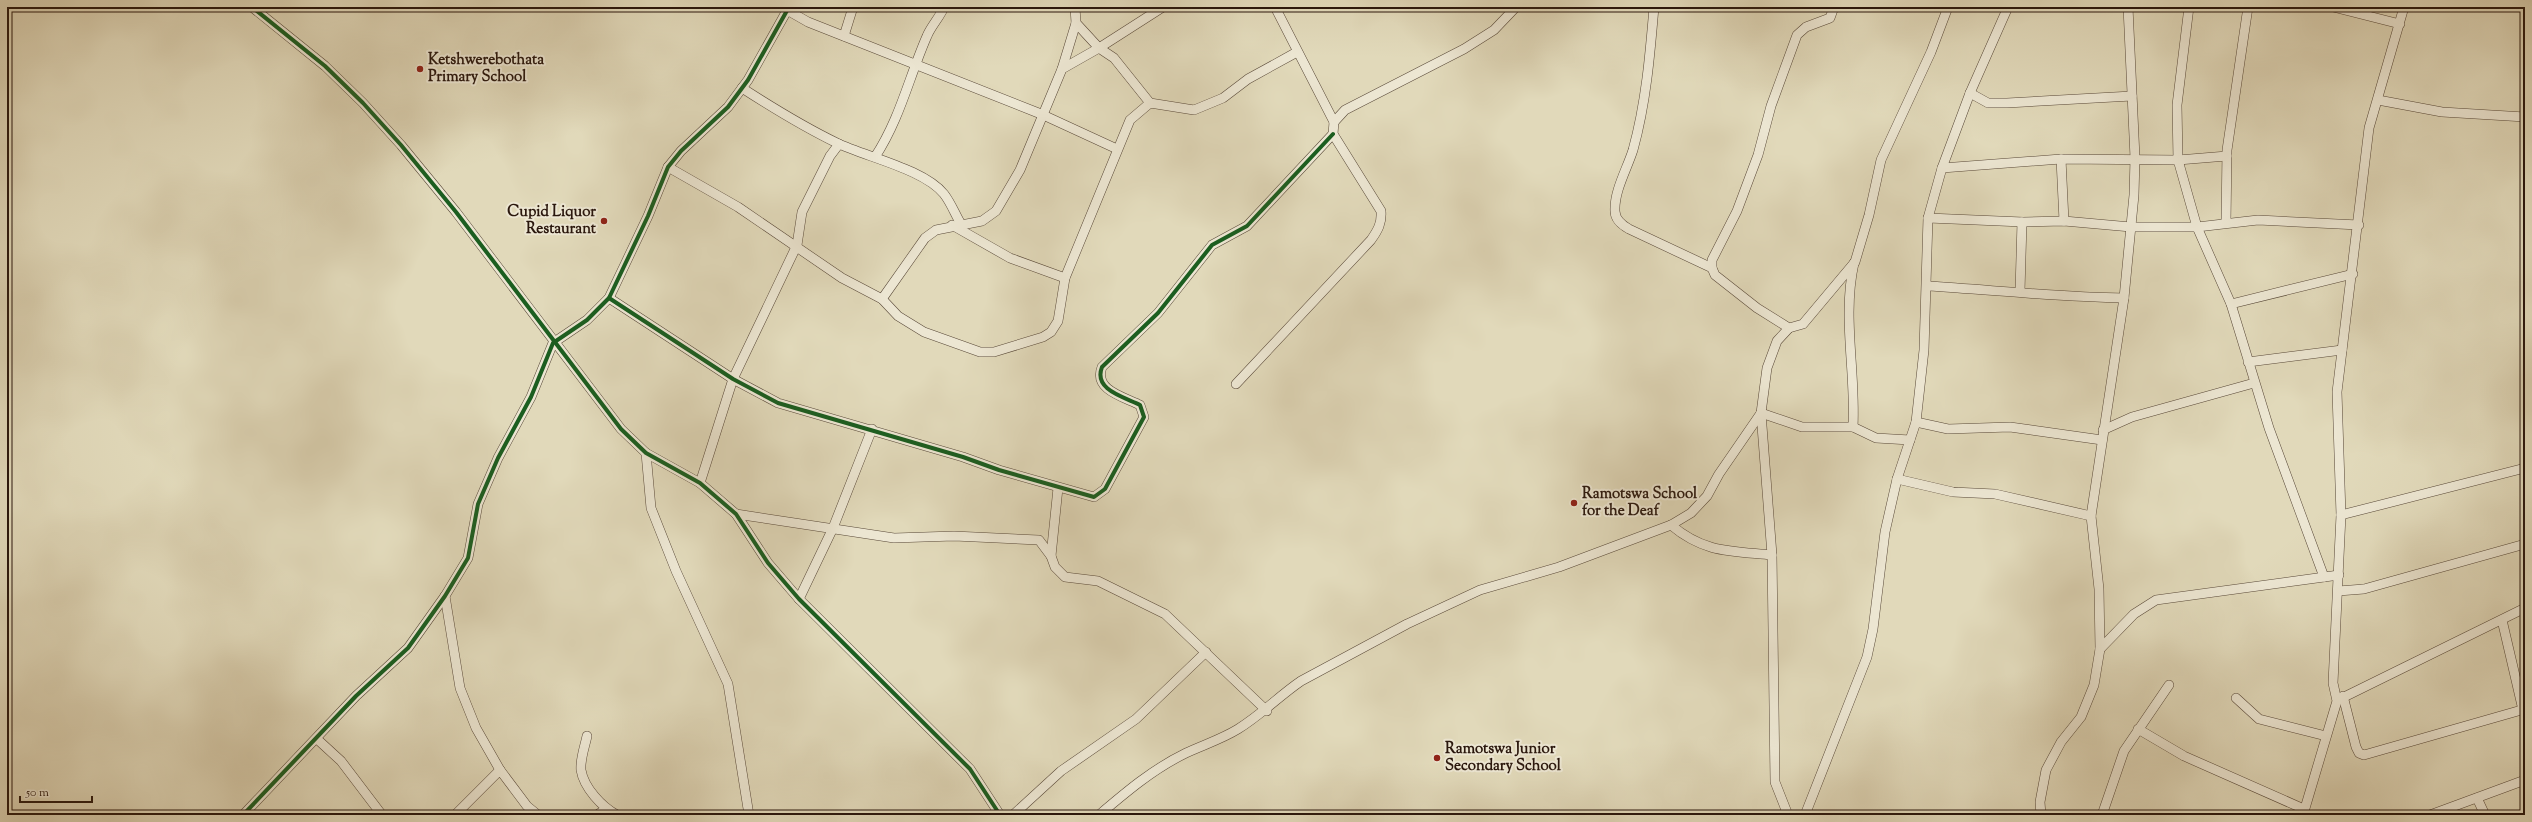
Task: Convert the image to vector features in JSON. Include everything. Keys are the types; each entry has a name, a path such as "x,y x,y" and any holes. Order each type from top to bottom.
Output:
{"street":[{"path":"252,7 325,66 363,103 401,145 456,212 553,343 621,429 646,453 700,483 736,514 768,563 799,599 970,769 1000,815"},
{"path":"844,36 854,7"},
{"path":"875,157 889,136 905,98 915,65 928,34 944,7"},
{"path":"882,299 925,238 936,230 957,224 982,221 996,211 1020,170 1041,114 1062,68 1076,23 1075,7"},
{"path":"1062,68 1099,48 1163,7"},
{"path":"1236,384 1379,229 1381,211 1333,134 1334,122 1275,7"},
{"path":"1334,122 1351,107 1464,49 1494,30 1516,7"},
{"path":"1654,7 1642,111 1615,211 1622,225 1630,230 1712,268"},
{"path":"1789,328 1757,308 1715,274 1712,268 1712,260 1736,211 1758,155 1771,106 1797,35 1806,27 1830,18 1834,7"},
{"path":"1853,427 1854,396 1848,323 1849,287 1869,215 1881,160 1931,52 1948,7"},
{"path":"1804,815 1867,657 1873,629 1885,532 1897,479 1916,422 1924,350 1928,286 1928,218 1942,168 1970,93 2008,7"},
{"path":"2041,815 2040,802 2046,770 2061,742 2081,717 2094,685 2100,649 2099,589 2092,516 2103,430 2124,298 2135,158 2128,7"},
{"path":"2189,7 2177,105 2178,160 2197,227 2231,304 2254,383 2290,487 2324,577"},
{"path":"2226,222 2227,156 2248,7"},
{"path":"2333,7 2400,24"},
{"path":"2404,7 2369,128 2359,225 2342,350 2337,413 2341,515 2333,682 2359,753 2364,754 2524,709 2502,620"},
{"path":"246,814 356,696 408,648 445,596 468,558 478,504 498,458 531,397 553,343 588,320 609,298 652,208 668,167 681,151 728,107 742,88 788,9 808,22 878,48 915,65 1041,114 1117,149"},
{"path":"1076,23 1099,48 1114,58 1150,103 1194,110 1223,98 1248,79 1297,52"},
{"path":"742,88 783,115 839,144 875,157 933,184 944,194 957,224 1010,258 1065,278"},
{"path":"1970,93 1988,103 2132,96"},
{"path":"2378,100 2442,112 2525,117"},
{"path":"668,167 738,207 797,245 842,278 882,299 898,316 924,332 980,352 994,352 1043,337 1051,332 1058,321 1065,278 1117,149 1130,120 1150,103"},
{"path":"609,298 733,379 778,402 872,429 1089,497 1099,495 1105,489 1144,417 1140,405 1105,388 1100,379 1102,367 1158,313 1212,245 1247,226 1333,134"},
{"path":"700,483 733,379 797,245 802,212 830,156 839,144"},
{"path":"1942,168 2061,159 2135,158 2178,160 2227,156"},
{"path":"2061,159 2064,221"},
{"path":"1928,218 2022,222 2064,221 2130,227 2197,227 2226,222 2258,220 2359,225"},
{"path":"2020,291 2022,222"},
{"path":"1788,815 1775,782 1772,555 1761,413 1767,368 1777,341 1789,328 1802,324 1855,262"},
{"path":"2231,304 2353,274"},
{"path":"1928,286 2020,291 2063,297 2124,298"},
{"path":"2248,362 2342,350"},
{"path":"2103,430 2132,417 2254,383"},
{"path":"1761,413 1802,427 1853,427 1876,438 1910,440"},
{"path":"1099,815 1136,783 1184,754 1237,730 1267,710 1286,691 1300,681 1407,624 1480,590 1559,567 1671,526 1690,513 1707,496 1719,474 1761,413"},
{"path":"1916,422 1948,429 2010,427 2102,440"},
{"path":"799,599 833,528 872,429"},
{"path":"646,453 652,508 676,571 728,684 750,815"},
{"path":"2341,515 2525,468"},
{"path":"1897,479 1953,492 1995,494 2092,516"},
{"path":"1051,556 1058,488"},
{"path":"736,514 894,538 954,536 1034,539 1043,544 1051,556 1055,567 1066,576 1098,581 1165,614 1267,710"},
{"path":"1671,526 1686,538 1710,549 1772,555"},
{"path":"2338,591 2364,589 2525,544"},
{"path":"2100,649 2134,614 2156,600 2338,575"},
{"path":"445,596 460,688 476,728 500,770 527,806 538,815"},
{"path":"2138,729 2184,756 2303,812 2326,736 2340,699 2525,608"},
{"path":"1013,815 1061,771 1136,719 1206,652"},
{"path":"2102,815 2124,751 2169,686"},
{"path":"2236,698 2259,720 2326,736"},
{"path":"587,736 581,769 584,779 606,809 617,815"},
{"path":"317,738 341,761 382,815"},
{"path":"455,815 500,770"},
{"path":"2430,815 2525,780"},
{"path":"2477,798 2485,815"},
{"path":"597,815 606,809"}],"cycle path":[{"path":"252,7 325,66 363,103 401,145 456,212 621,429 646,453 700,483 736,514 768,563 799,599 970,769 1000,815"},
{"path":"243,815 356,696 408,648 445,596 468,558 478,504 498,458 531,397 553,343 587,320 609,298 648,216 668,167 681,151 728,107 748,80 789,7"},
{"path":"609,298 733,379 778,403 963,457 999,470 1094,497 1105,489 1144,417 1140,405 1119,396 1106,387 1102,382 1100,375 1102,367 1158,313 1212,245 1247,226 1333,134"}],"place":[{"name":"Ketshwerebothata Primary School","path":"420,69"},
{"name":"Cupid Liquor Restaurant","path":"604,221"},
{"name":"Ramotswa School for the Deaf","path":"1574,503"},
{"name":"Ramotswa Junior Secondary School","path":"1437,758"}]}
